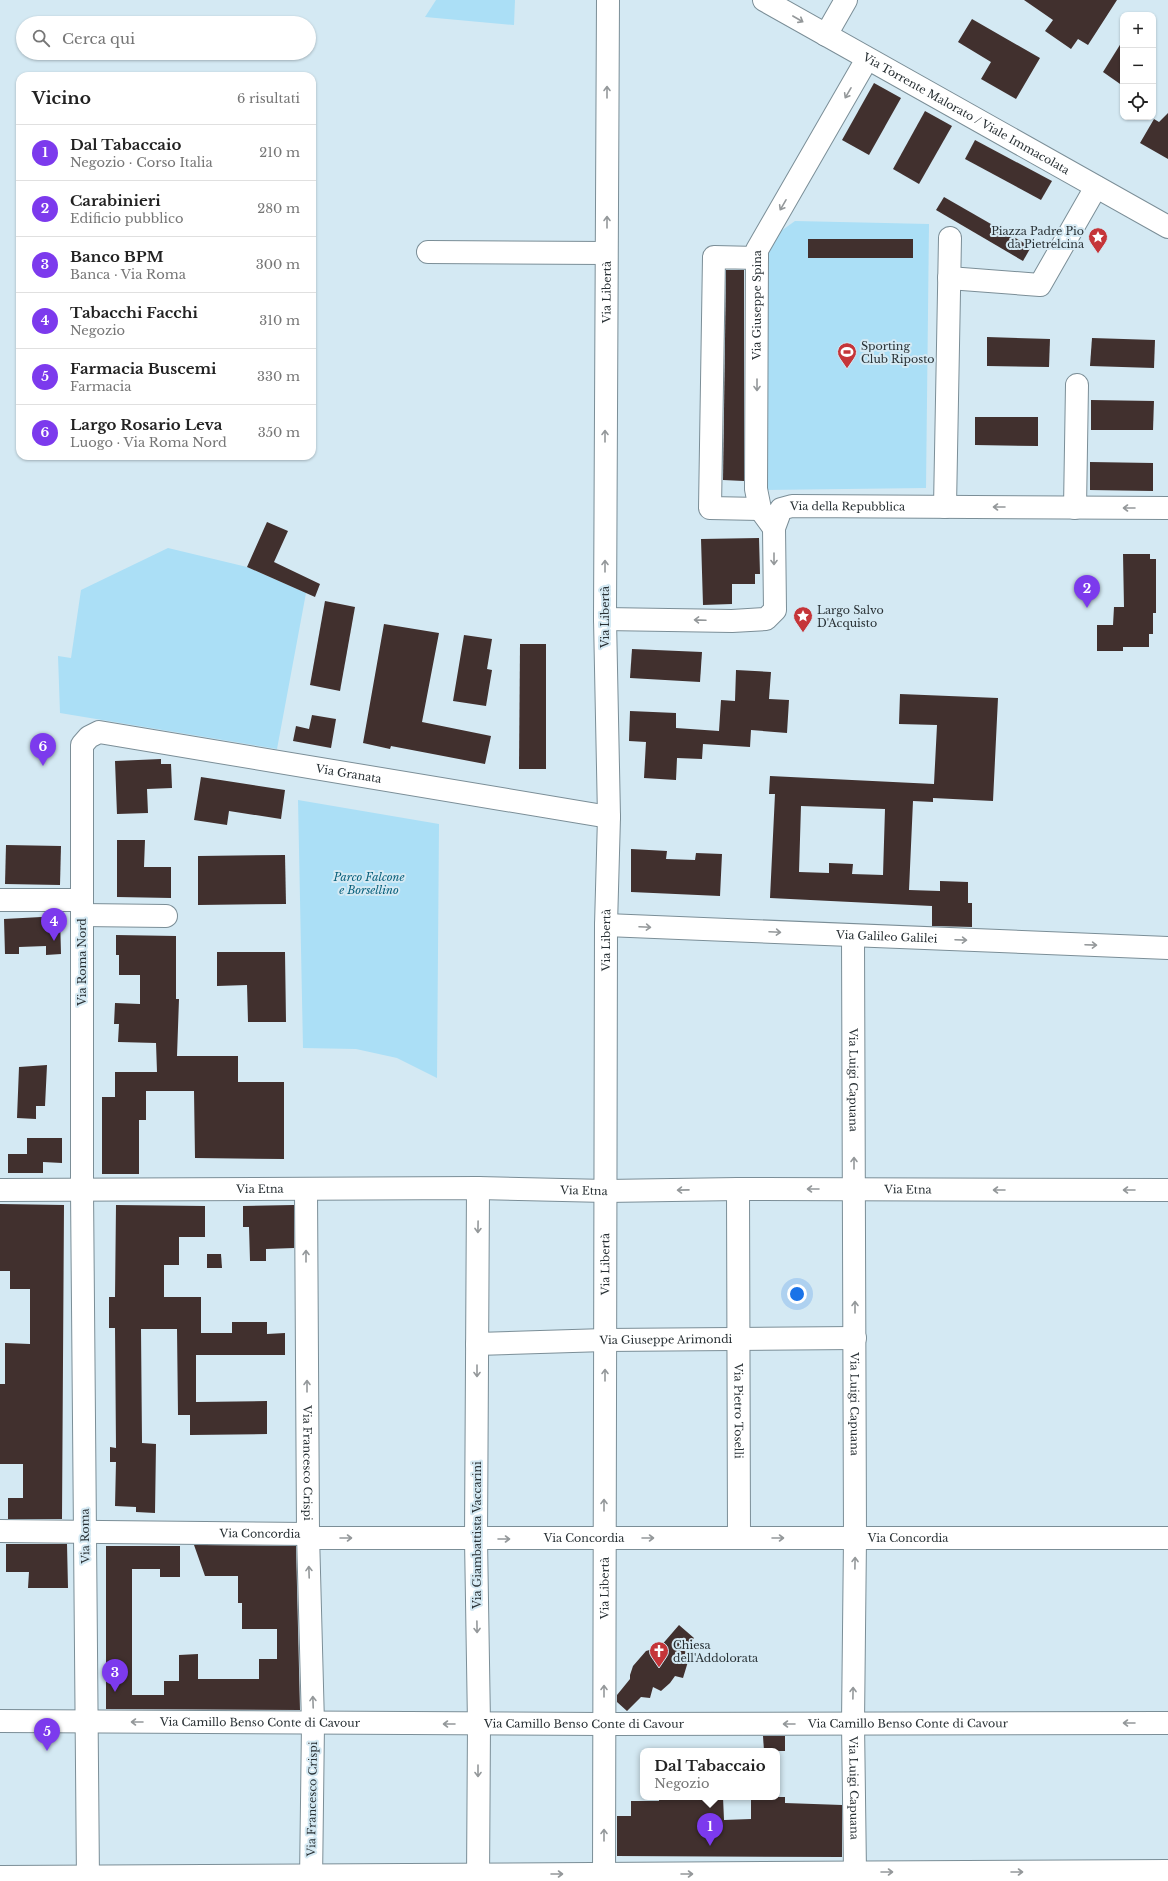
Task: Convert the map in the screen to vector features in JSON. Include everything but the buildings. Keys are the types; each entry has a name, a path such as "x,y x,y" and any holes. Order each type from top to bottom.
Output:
{"street":[{"name":"Via Libertà","path":"604,1877 606,925 609,817 604,619 608,0"},
{"name":"Via Torrente Malorato / Viale Immacolata","path":"764,0 1168,227"},
{"path":"826,35 846,0"},
{"name":"Via Giuseppe Spina","path":"774,528 760,509 756,489 758,250 867,59"},
{"path":"949,278 1040,285 1096,187"},
{"path":"945,507 950,238"},
{"path":"428,252 606,253"},
{"path":"758,258 714,257 710,508 760,509"},
{"path":"1075,508 1077,385"},
{"name":"Via della Repubblica","path":"604,619 732,621 766,619 774,610 774,528 781,509 792,506 1168,508"},
{"name":"Via Granata","path":"89,737 99,732 609,817"},
{"name":"Via Roma Nord","path":"82,1190 82,745 89,737"},
{"path":"0,900 166,916"},
{"name":"Via Galileo Galilei","path":"606,925 1168,948"},
{"name":"Via Luigi Capuana","path":"853,936 855,1338 853,1723 855,1872"},
{"name":"Via Etna","path":"0,1190 306,1190 478,1188 606,1191 738,1189 1168,1190"},
{"name":"Via Giambattista Vaccarini","path":"478,1188 476,1539 479,1724 478,1878"},
{"name":"Via Pietro Toselli","path":"738,1189 739,1538"},
{"name":"Via Roma","path":"82,1190 88,1722 88,1879"},
{"name":"Via Francesco Crispi","path":"306,1190 308,1534 313,1724 311,1878"},
{"name":"Via Giuseppe Arimondi","path":"477,1344 605,1340 855,1338"},
{"name":"Via Concordia","path":"0,1531 308,1534 317,1538 476,1539 1168,1538"},
{"name":"Via Camillo Benso Conte di Cavour","path":"0,1721 313,1724 1168,1723"},
{"path":"0,1877 88,1879 819,1877 855,1872 1168,1871"}],"green space":[{"path":"436,0 515,0 514,25 425,17"},
{"name":"Sporting Club Riposto","path":"795,221 929,224 926,488 765,490 769,250 774,236"},
{"path":"168,548 247,567 306,593 277,749 60,713 58,656 71,658 81,590"},
{"name":"Parco Falcone e Borsellino","path":"298,800 439,824 437,1078 397,1058 356,1049 303,1048"}],"place":[{"name":"Piazza Padre Pio da Pietrelcina","path":"1098,254"},
{"name":"Sporting Club Riposto","path":"847,369"},
{"name":"Carabinieri","path":"1087,608"},
{"name":"Largo Salvo D'Acquisto","path":"803,633"},
{"name":"Largo Rosario Leva","path":"43,766"},
{"name":"Tabacchi Facchi","path":"54,941"},
{"name":"Chiesa dell'Addolorata","path":"659,1668"},
{"name":"Banco BPM","path":"115,1692"},
{"name":"Farmacia Buscemi","path":"47,1751"},
{"name":"Dal Tabaccaio","path":"710,1846"}]}
